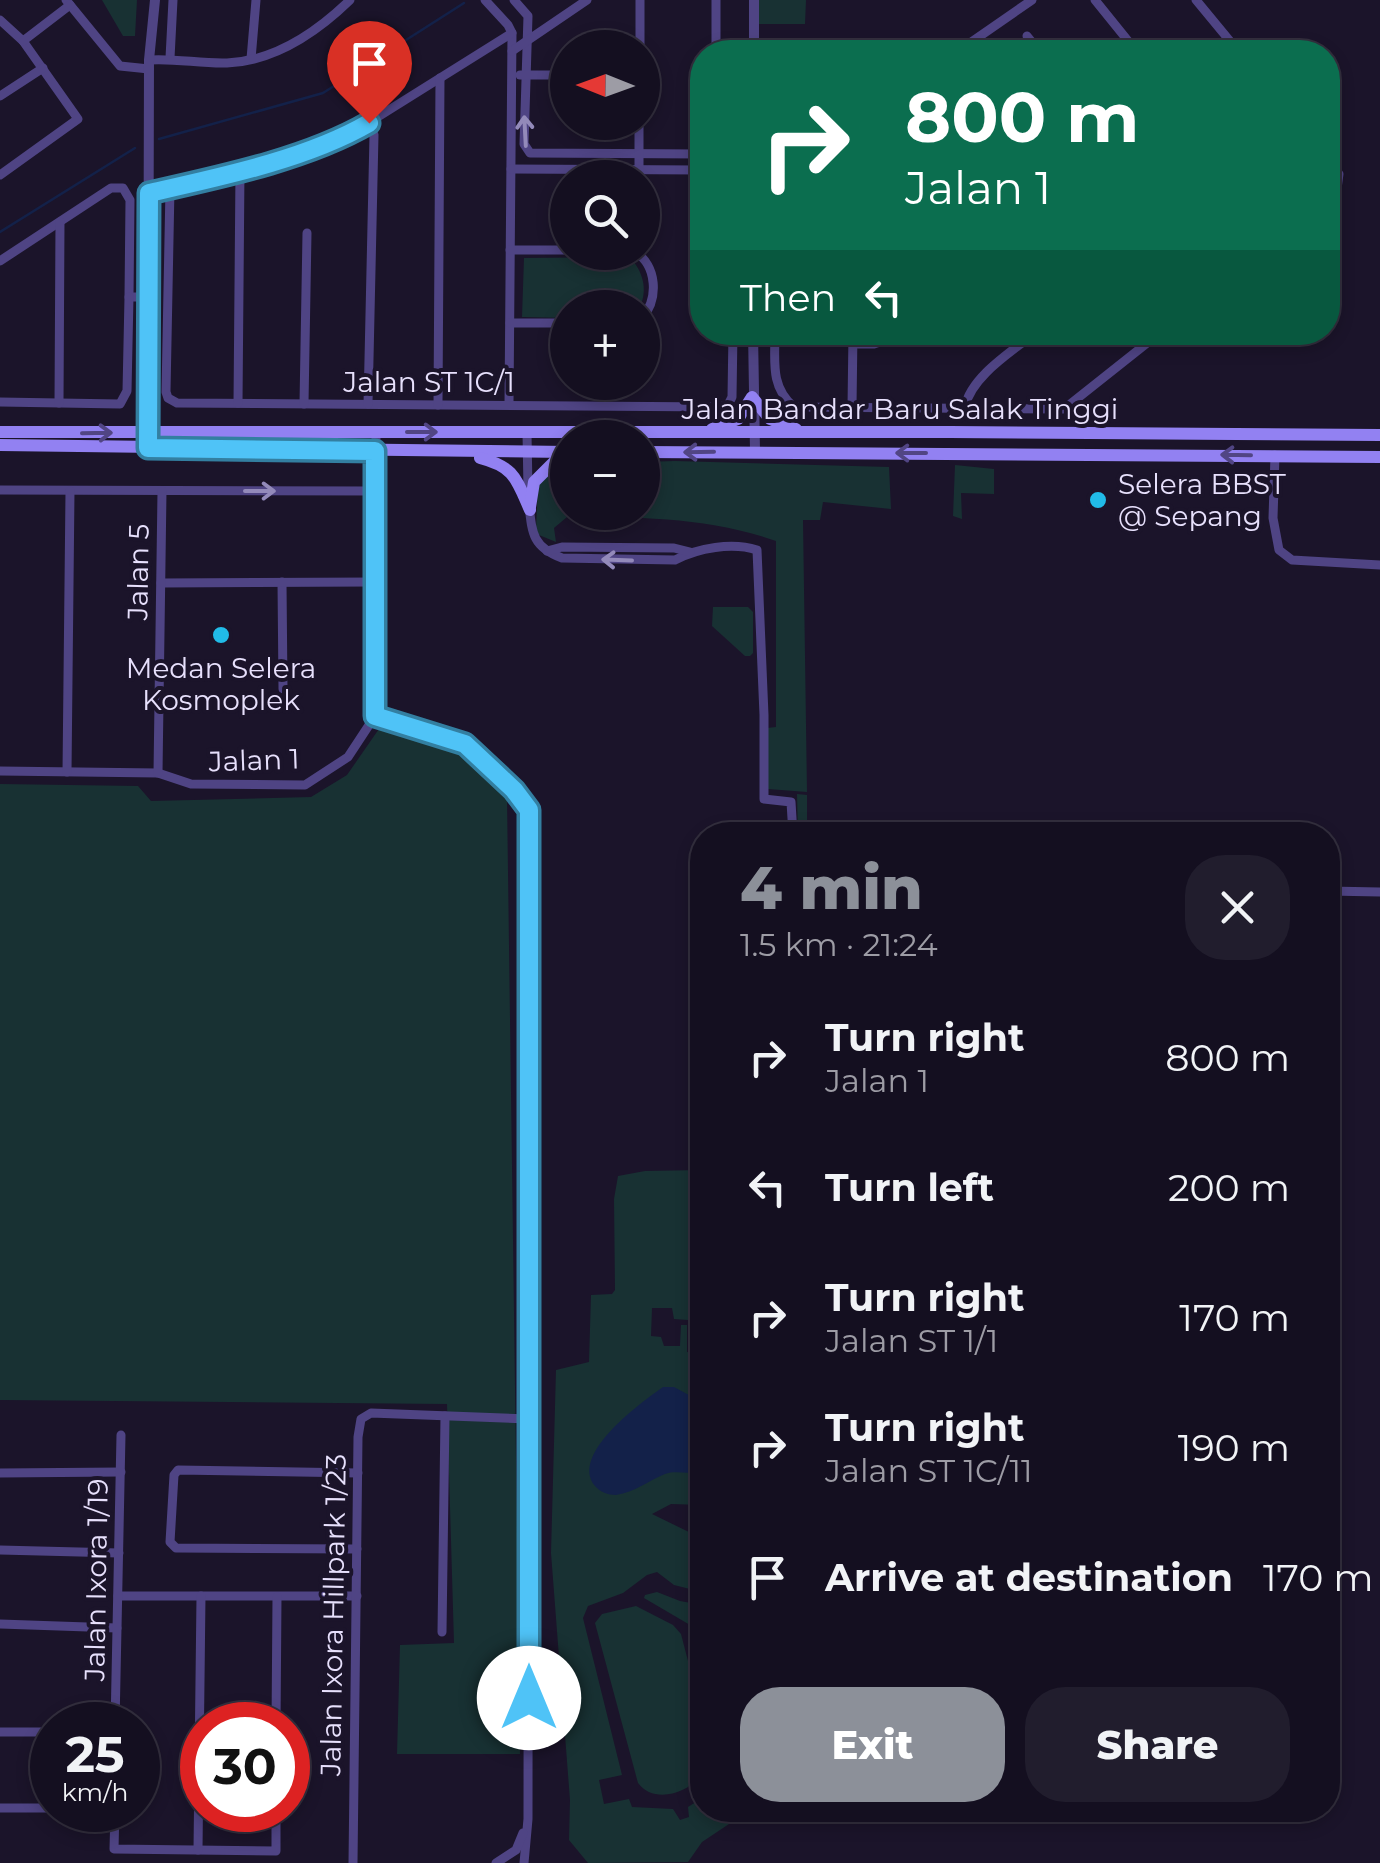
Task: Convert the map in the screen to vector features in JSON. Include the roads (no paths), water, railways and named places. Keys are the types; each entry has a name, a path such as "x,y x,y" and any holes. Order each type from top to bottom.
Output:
{"main road":[{"path":"695,434 738,418 752,397 770,419 807,432"},
{"name":"Jalan Bandar Baru Salak Tinggi","path":"0,432 1380,435"},
{"path":"1352,456 1353,436"},
{"path":"0,445 550,454"},
{"name":"Jalan Bandar Baru Salak Tinggi","path":"660,452 1380,457"},
{"path":"464,453 501,463 517,481 530,510"},
{"path":"530,510 534,482 550,466"}],"street":[{"path":"148,448 149,64 154,0"},
{"path":"170,58 174,0"},
{"path":"251,59 256,0"},
{"path":"485,0 512,33 509,404"},
{"path":"514,0 528,16 524,144 530,153 690,154"},
{"path":"512,51 587,0"},
{"path":"640,0 640,30"},
{"path":"716,0 716,40"},
{"path":"754,0 754,40"},
{"path":"974,40 1032,0"},
{"path":"1095,0 1127,40"},
{"path":"1196,0 1229,40"},
{"path":"23,42 68,3 120,66 170,58 226,63 280,51 320,26 348,1"},
{"path":"0,20 23,42 78,116 77,122 0,173"},
{"path":"149,193 341,140 512,33"},
{"path":"1027,36 1030,40"},
{"path":"0,96 42,68"},
{"path":"512,74 550,75"},
{"path":"438,405 440,78"},
{"path":"368,404 374,135 369,123"},
{"path":"639,140 639,160"},
{"path":"511,169 550,169"},
{"path":"238,404 240,170"},
{"path":"660,170 690,170"},
{"path":"0,261 112,188 124,188 130,200 129,297 127,391 120,404 0,402"},
{"name":"Jalan ST 1C/1","path":"170,188 166,392 177,403 728,405 732,397 732,345"},
{"path":"59,403 60,222"},
{"path":"304,404 307,233"},
{"path":"510,250 550,250"},
{"path":"129,297 149,298"},
{"path":"510,324 550,323"},
{"path":"753,345 755,451"},
{"path":"775,345 775,384 794,407 1064,409 1145,345"},
{"path":"852,407 853,345"},
{"path":"965,407 966,398 984,376 1021,345"},
{"path":"376,432 375,716 465,744 514,790 529,810 530,1419 528,1819 524,1863"},
{"path":"526,432 532,534 545,552 562,558 628,561 674,560 690,552 751,548 759,553 764,799 791,802 792,822"},
{"path":"1275,455 1272,518 1279,550 1292,560 1380,565"},
{"path":"0,490 376,490"},
{"path":"67,772 70,490"},
{"name":"Jalan 5","path":"158,773 162,490"},
{"path":"161,582 375,582"},
{"path":"282,582 283,689"},
{"name":"Jalan 1","path":"0,771 158,773 182,782 305,785 348,757 375,716"},
{"path":"1340,891 1380,892"},
{"name":"Jalan Ixora Hillpark 1/23","path":"353,1863 358,1427 365,1415 530,1419"},
{"path":"442,1632 445,1416"},
{"name":"Jalan Ixora 1/19","path":"116,1702 121,1435"},
{"path":"357,1549 176,1548 170,1542 174,1476 178,1470 358,1473"},
{"path":"0,1473 121,1472"},
{"path":"0,1550 119,1553"},
{"path":"118,1596 356,1596"},
{"path":"198,1850 201,1596"},
{"path":"276,1702 277,1598"},
{"path":"0,1624 117,1628"},
{"path":"0,1732 30,1732"},
{"path":"0,1808 30,1808"},
{"path":"496,1863 516,1850 528,1819"},
{"path":"114,1832 114,1849 198,1850 276,1850 276,1832"}],"water":[{"path":"663,1387 674,1387 690,1396 690,1472 665,1474 623,1494 613,1495 595,1486 590,1473 592,1459 625,1416"}],"waterway":[{"path":"159,139 323,93 464,3"},
{"path":"0,232 135,148"}],"place":[{"name":"Selera BBST @ Sepang","path":"1098,500"},
{"name":"Medan Selera Kosmoplek","path":"221,635"}]}
